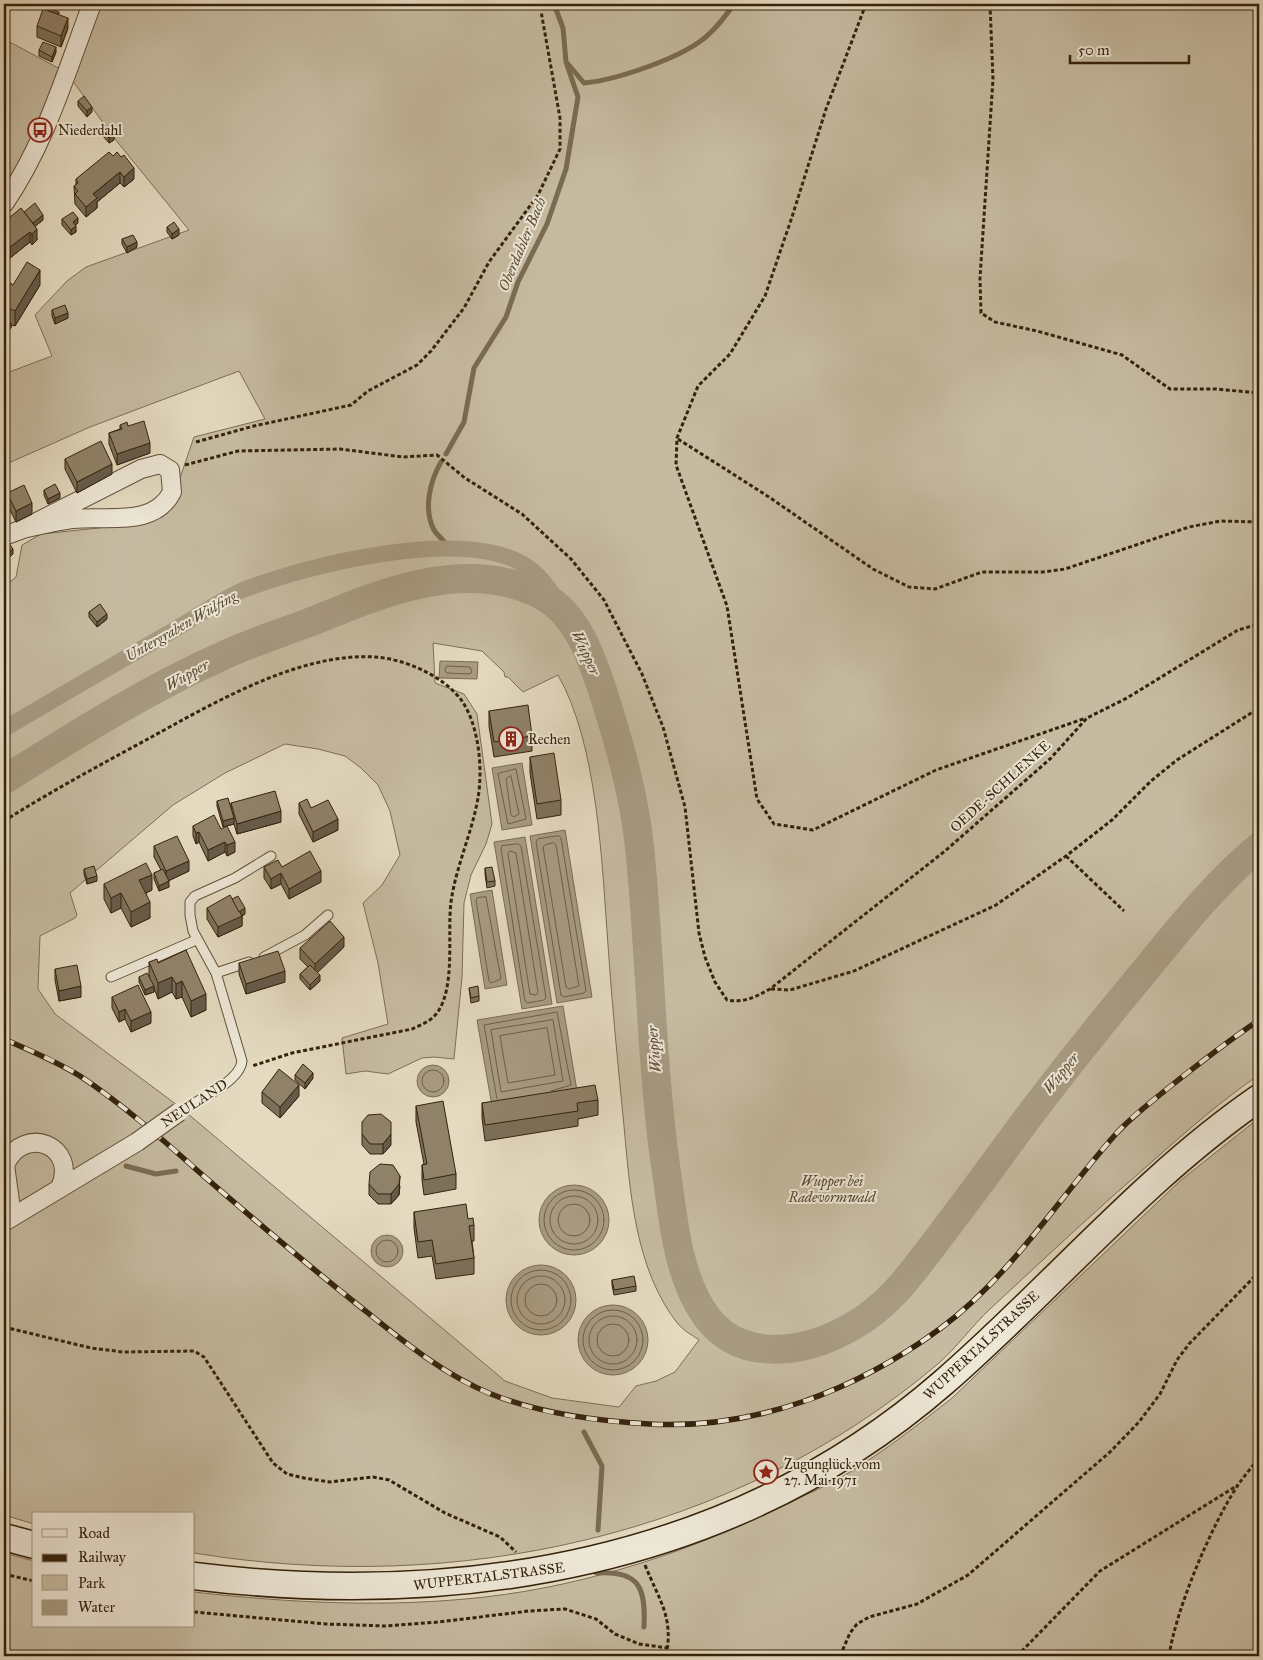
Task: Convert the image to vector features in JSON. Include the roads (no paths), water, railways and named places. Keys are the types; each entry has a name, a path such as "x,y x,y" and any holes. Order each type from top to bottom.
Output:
{"main road":[{"name":"WUPPERTALSTRASSE","path":"195,1576 302,1586 391,1587 529,1574 638,1548 682,1534 762,1500 841,1457 870,1438 948,1378 1017,1314 1097,1234 1170,1167 1259,1098"},
{"path":"4,1537 32,1545"}],"street":[{"path":"4,204 42,139 92,4"},
{"path":"4,536 24,529 141,469 160,464 170,470 172,492 162,507 152,512 133,516 74,519 24,529"},
{"name":"NEULAND","path":"60,1188 65,1171 59,1154 53,1148 40,1142 32,1142 18,1149 5,1166 8,1219 60,1188 137,1142 178,1112"}],"lane":[{"name":"NEULAND","path":"178,1112 233,1078 242,1069 241,1053 216,973 196,940 190,914 193,897 235,878 271,856"},
{"path":"216,973 242,965 286,946 306,935 328,915"},
{"path":"111,977 196,940"}],"water":[{"path":"440,661 478,662 477,679 439,678"},
{"path":"522,763 532,825 502,830 492,768"},
{"path":"565,830 592,997 557,1003 530,836"},
{"path":"525,837 552,1004 522,1009 494,842"},
{"path":"492,890 507,985 485,989 470,894"},
{"path":"563,1006 577,1091 492,1106 477,1020"},
{"path":"433,1065 439,1066 444,1070 448,1075 448,1087 444,1092 439,1096 433,1097 427,1096 422,1092 418,1087 417,1081 418,1075 422,1070 427,1066"},
{"path":"574,1185 587,1188 599,1195 606,1207 609,1220 606,1233 599,1245 587,1252 574,1255 561,1252 549,1245 542,1233 539,1220 542,1207 549,1195 561,1188"},
{"path":"387,1235 393,1236 398,1240 402,1245 402,1257 398,1262 393,1266 387,1267 381,1266 376,1262 372,1257 371,1251 372,1245 376,1240 381,1236"},
{"path":"541,1265 554,1268 566,1275 573,1287 576,1300 573,1313 566,1325 554,1332 541,1335 528,1332 516,1325 509,1313 506,1300 509,1287 516,1275 528,1268"},
{"path":"613,1305 626,1308 638,1315 645,1327 648,1340 645,1353 638,1365 626,1372 613,1375 600,1372 588,1365 581,1353 578,1340 581,1327 588,1315 600,1308"}],"waterway":[{"name":"Oberdahler Bach","path":"446,454 464,422 474,368 506,317 518,282 547,224 566,169 578,97 566,62 563,28 554,4"},
{"path":"568,64 584,83 614,77 650,66 698,43 716,27 734,4"},
{"name":"Oberdahler Bach","path":"441,462 431,486 428,504 434,530 450,548"},
{"name":"Untergraben Wülfing","path":"4,729 233,594 271,580 343,561 424,549 462,549 496,553 523,564 535,572 560,606"},
{"name":"Wupper","path":"4,780 109,715 191,671 251,644 391,592 419,584 448,579 477,579 506,582 535,592 549,600 571,622 580,635 594,665 610,714 631,792 640,852 662,1142 679,1252 684,1269 697,1301 706,1316 720,1331 737,1342 755,1347 775,1349 795,1348 833,1336 865,1318 889,1298 921,1262 1072,1060 1170,940 1228,875 1259,847"},
{"path":"126,1166 156,1174 176,1171"},
{"path":"719,1344 724,1335"},
{"path":"584,1432 602,1466 598,1530"},
{"path":"595,1571 596,1573 622,1575 631,1578 637,1584 643,1601 644,1627"}],"railway":[{"path":"4,1039 71,1071 111,1098 338,1289 405,1342 455,1376 491,1394 529,1407 609,1421 689,1424 728,1420 766,1413 803,1402 875,1370 941,1328 990,1285 1012,1261 1094,1160 1127,1123 1190,1071 1259,1020"}],"place":[{"name":"Niederdahl","path":"40,130"},
{"name":"Rechen","path":"511,739"},
{"name":"Zugunglück vom 27. Mai 1971","path":"766,1472"}],"park label":[{"name":"Wupper bei Radevormwald","path":"832,1190"}]}
